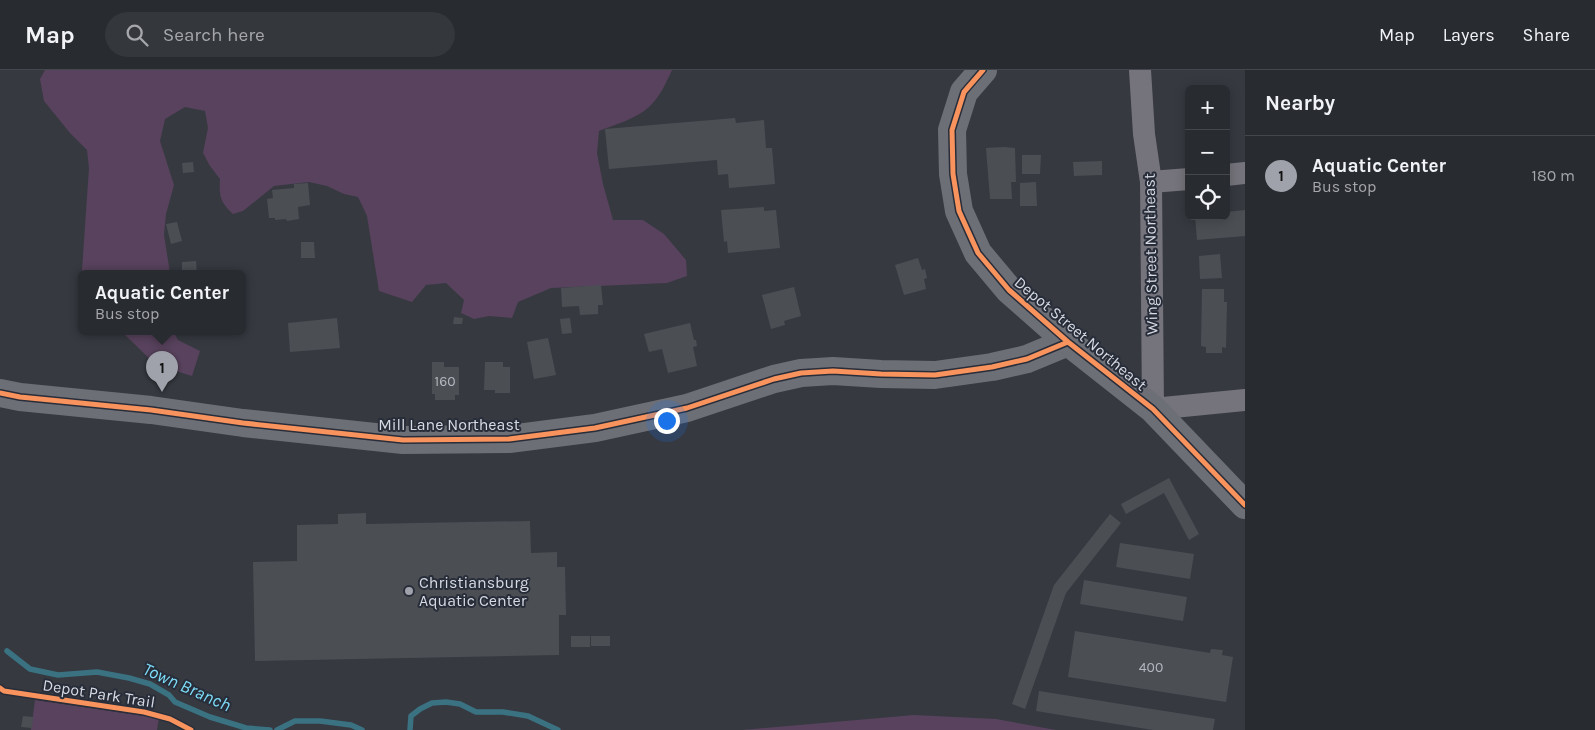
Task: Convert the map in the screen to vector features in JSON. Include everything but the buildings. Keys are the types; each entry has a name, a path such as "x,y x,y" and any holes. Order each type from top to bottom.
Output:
{"street":[{"name":"Depot Street Northeast","path":"983,70 964,92 952,130 953,174 959,211 978,253 1009,290 1068,342 1152,409 1245,505"},
{"name":"Wing Street Northeast","path":"1140,70 1144,134 1151,182 1152,409"},
{"path":"1230,175 1245,173"},
{"path":"1151,182 1185,179"},
{"name":"Mill Lane Northeast","path":"0,393 20,397 151,410 243,423 403,440 509,439 595,428 678,410 774,378 801,373 833,370 881,374 935,375 992,367 1027,359 1068,342"},
{"path":"1152,409 1245,400"}],"shaded area":[{"path":"45,70 672,70 660,94 649,107 632,118 599,131 597,153 613,220 643,220 664,234 686,260 687,276 667,283 551,288 518,302 512,318 489,316 474,319 461,313 464,300 446,283 426,285 412,302 379,291 367,216 358,197 309,182 274,186 243,211 233,214 225,206 220,194 220,179 203,153 208,128 205,111 185,107 165,119 160,141 174,185 166,214 164,235 170,270 82,270 89,168 87,150 70,133 44,101 40,79"},
{"path":"125,335 175,335 178,340 200,351 192,376 156,365"},
{"path":"35,700 159,718 157,730 31,730"},
{"path":"914,715 996,719 1056,730 742,730"}],"waterway":[{"name":"Town Branch","path":"7,651 30,669 58,675 97,672 129,678 150,684 169,695 175,702 210,717 246,728 270,730"},
{"name":"Town Branch","path":"410,730 411,716 432,703 446,702 460,704 476,712 503,712 528,716 558,730"},
{"name":"Town Branch","path":"277,730 295,721 320,721 351,725 362,730"}],"cycle path":[{"path":"983,70 964,92 952,130 953,174 959,211 978,253 1009,290 1068,342 1153,409 1245,505"},
{"path":"0,393 20,397 151,410 243,423 403,440 509,439 595,428 687,408 774,379 801,373 833,371 935,375 992,367 1027,359 1068,342"},
{"name":"Depot Park Trail","path":"0,688 4,691 144,712 170,719 191,730"}],"place":[{"name":"Aquatic Center","path":"162,392"},
{"name":"Christiansburg Aquatic Center","path":"409,591"}]}
